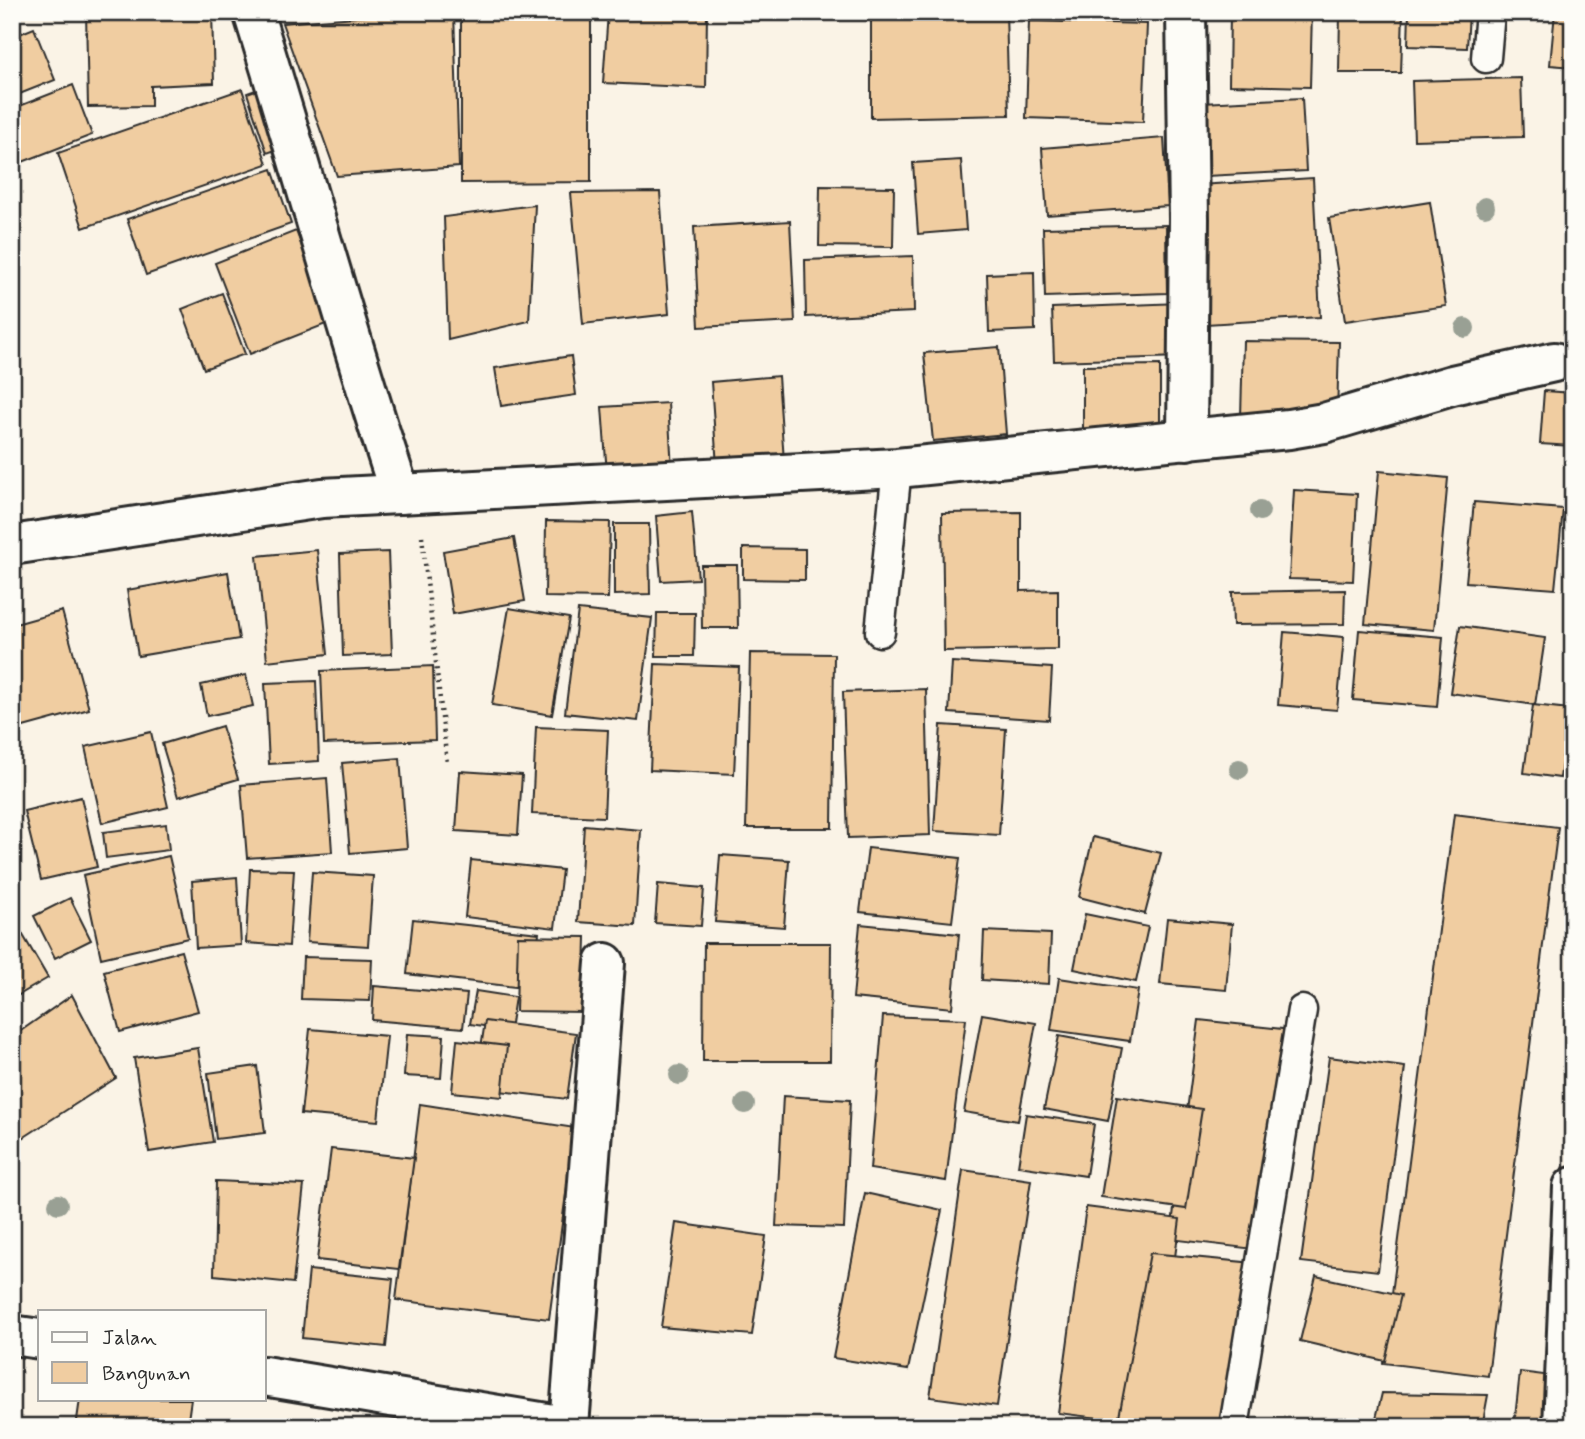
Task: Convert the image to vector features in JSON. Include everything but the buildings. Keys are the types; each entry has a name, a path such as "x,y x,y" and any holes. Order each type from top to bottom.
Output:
{"street":[{"path":"253,12 306,180 356,362 408,494"},
{"path":"1186,12 1189,219 1187,440"},
{"path":"12,545 322,498 897,468 1324,424 1452,385 1554,362"},
{"path":"266,1376 570,1427 605,963"},
{"path":"1563,1427 1573,1187"},
{"path":"12,1335 38,1339"}],"lane":[{"path":"1486,58 1490,12"},
{"path":"880,632 897,468"},
{"path":"1234,1427 1302,1010"}],"path":[{"path":"408,494 429,593 447,762"}]}
